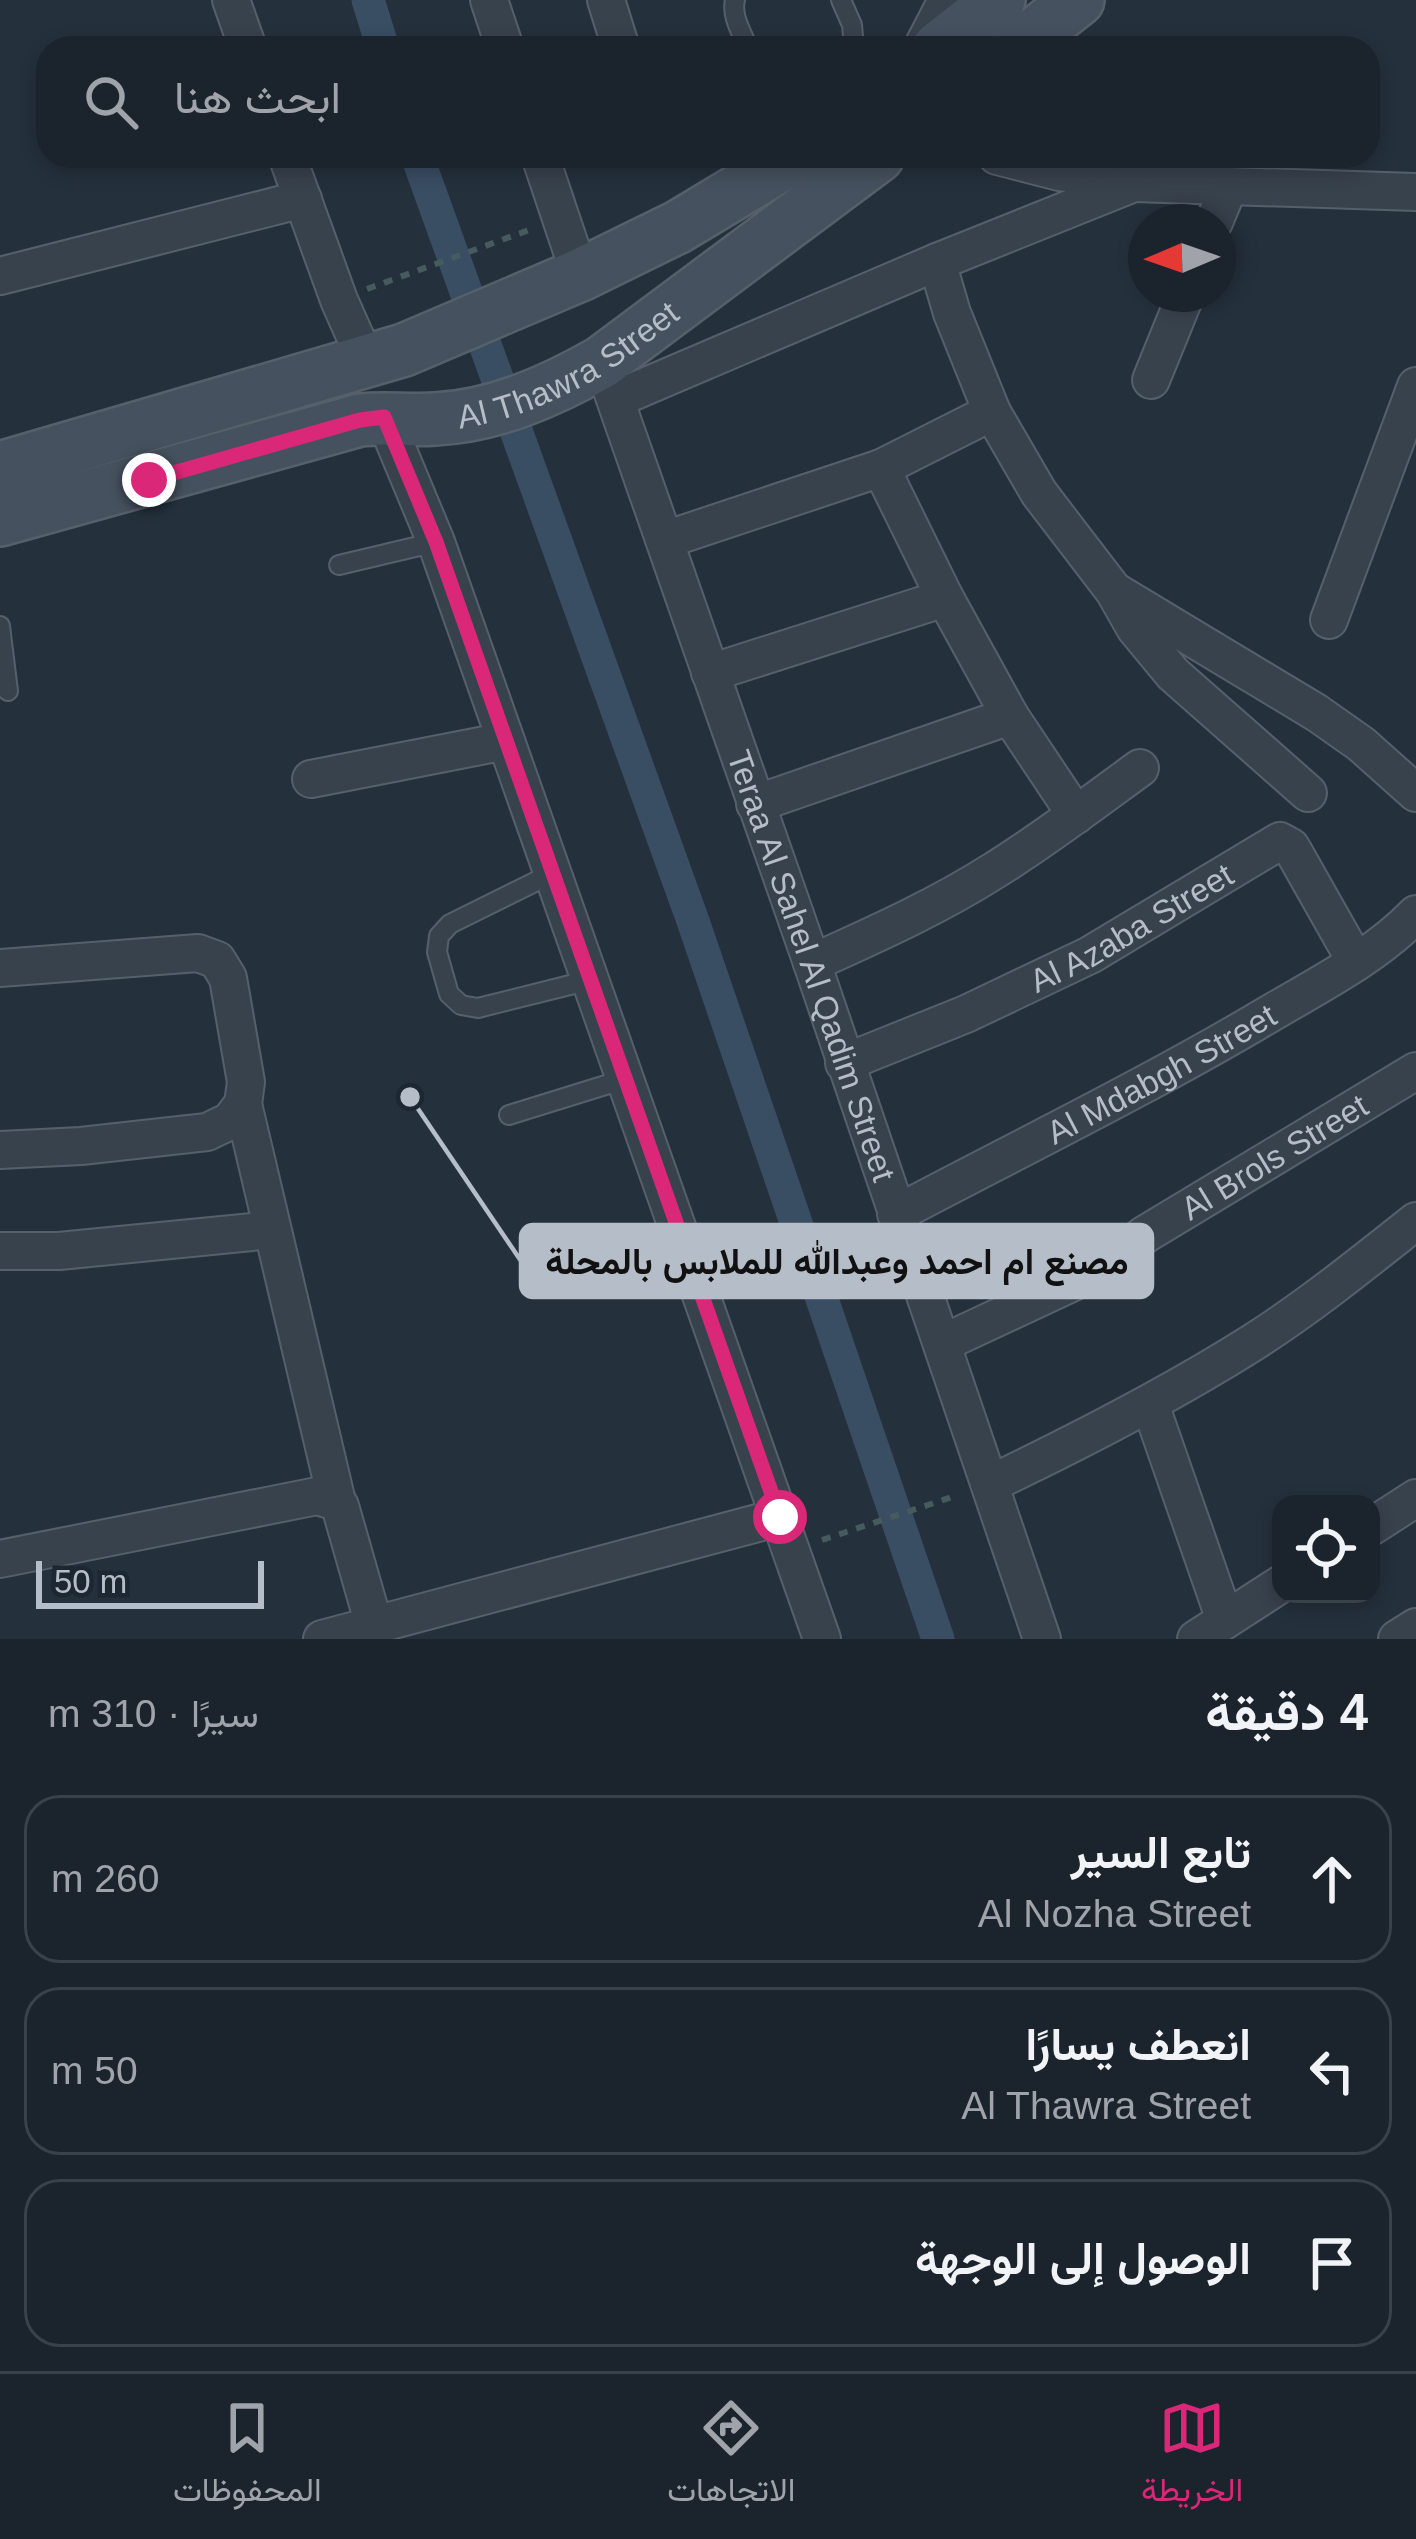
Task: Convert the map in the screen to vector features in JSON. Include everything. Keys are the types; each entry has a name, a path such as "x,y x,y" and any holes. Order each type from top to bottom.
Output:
{"main road":[{"path":"953,36 998,0"},
{"path":"1032,36 1078,0"},
{"name":"Al Thawra Street","path":"0,468 385,356 678,227 775,168"},
{"name":"Al Thawra Street","path":"0,520 360,420 467,416 594,381 863,168"}],"street":[{"path":"231,0 244,36"},
{"path":"489,0 501,36"},
{"path":"606,0 617,36"},
{"path":"928,36 947,0"},
{"path":"291,168 339,300 385,356"},
{"path":"542,168 558,283"},
{"path":"1044,168 1134,183 1416,192"},
{"path":"594,381 937,262 1134,183"},
{"path":"1221,204 1228,186"},
{"path":"0,276 303,199"},
{"path":"937,262 992,412 1039,493 1173,674 1307,794"},
{"path":"1151,380 1179,312"},
{"name":"Teraa Al Sahel Al Qadim Street","path":"594,381 665,540 1042,1639"},
{"path":"1329,620 1416,386"},
{"path":"665,540 881,468 992,412"},
{"path":"384,417 436,542 822,1639"},
{"path":"881,468 1010,716 1076,815"},
{"path":"1114,591 1317,713 1416,793"},
{"path":"710,673 945,598"},
{"path":"755,804 1010,716"},
{"path":"311,779 506,741"},
{"path":"812,963 922,912 992,872 1139,768"},
{"name":"Al Azaba Street","path":"844,1063 966,1014 1090,955 1280,841 1291,847 1357,962"},
{"name":"Al Mdabgh Street","path":"896,1214 1223,1041 1357,962 1393,938 1416,914"},
{"path":"0,968 198,953 217,960 228,978 246,1082 243,1104 337,1502 374,1624"},
{"name":"Al Brols Street","path":"943,1343 1110,1262 1144,1235 1416,1071"},
{"path":"0,1150 207,1132 230,1121 243,1104"},
{"path":"990,1484 1150,1404 1253,1342 1327,1292 1416,1221"},
{"path":"0,1252 59,1251 272,1230"},
{"path":"1150,1404 1210,1630 1272,1590"},
{"path":"0,1559 317,1496 337,1502"},
{"path":"1380,1520 1416,1498"},
{"path":"322,1639 780,1517"},
{"path":"1397,1639 1416,1627"}],"lane":[{"path":"735,0 743,36"},
{"path":"841,0 853,36"},
{"path":"339,565 436,542"},
{"path":"0,626 8,692"},
{"path":"553,873 450,924 439,936 437,952 449,994 461,1005 478,1008 590,980"},
{"path":"509,1115 625,1079"}],"path":[{"path":"368,289 510,237"},
{"path":"849,1531 930,1504"}],"waterway":[{"path":"368,0 379,36"},
{"path":"421,168 693,921 938,1639"}],"place":[{"name":"مصنع ام احمد وعبدالله للملابس بالمحلة","path":"410,1097"}],"route":[{"path":"149,480 384,417 436,542 780,1517"}]}
